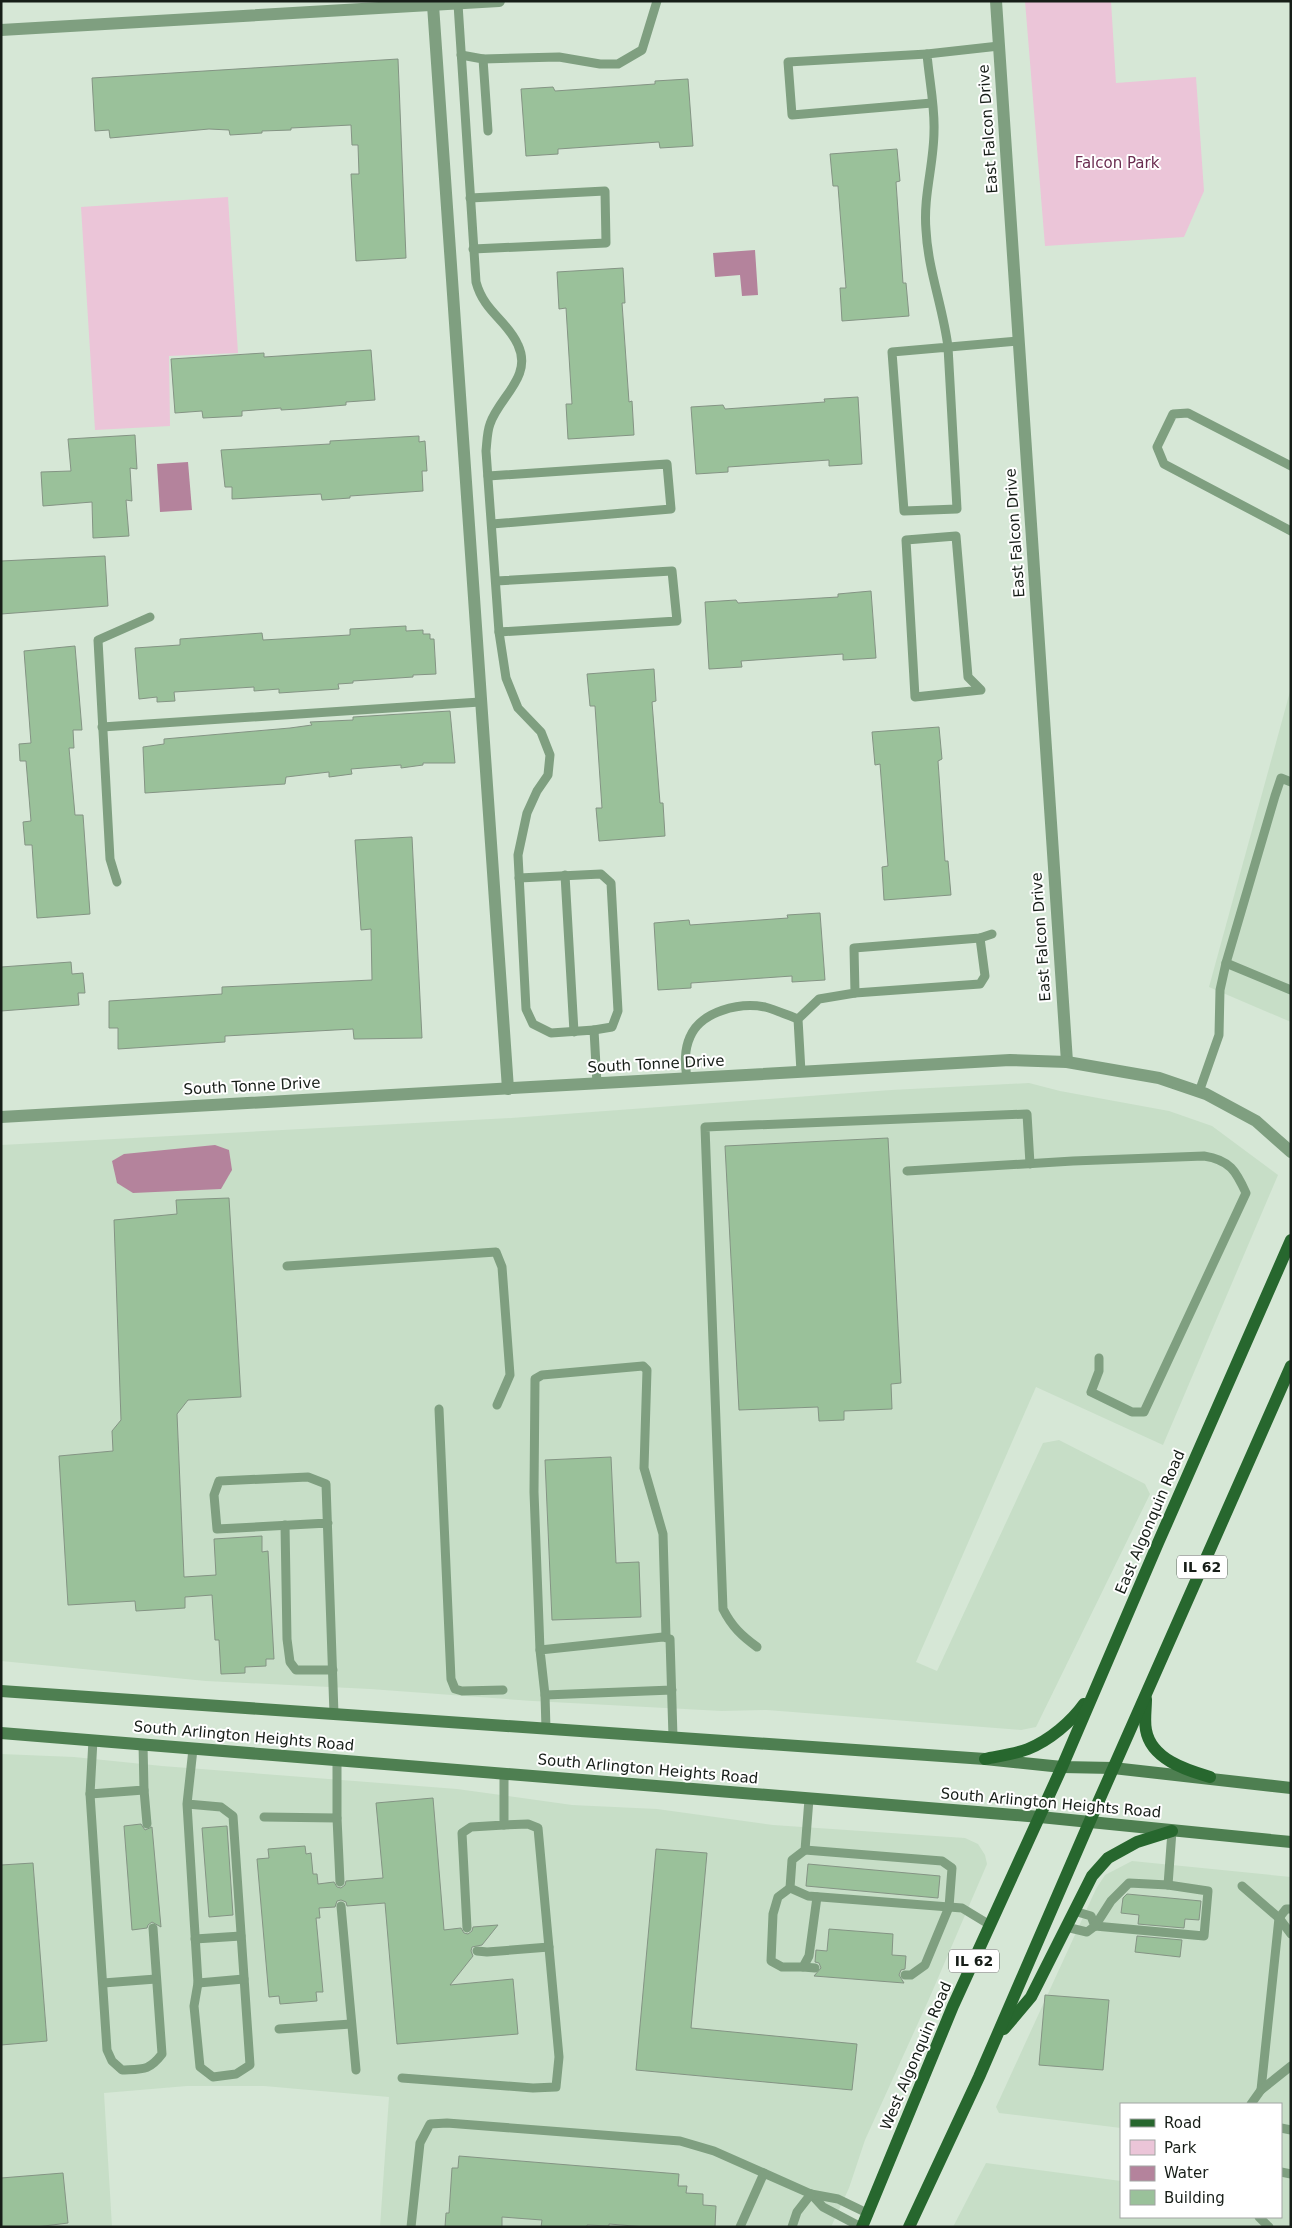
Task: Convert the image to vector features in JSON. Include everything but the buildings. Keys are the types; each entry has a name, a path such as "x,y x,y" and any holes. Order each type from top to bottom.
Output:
{"main road":[{"name":"East Algonquin Road","path":"1040,1817 1291,1240"},
{"name":"IL 62","path":"909,2227 996,2038 1088,1823 1291,1366"},
{"path":"985,1759 1028,1749 1046,1739 1074,1717 1096,1688"},
{"name":"South Arlington Heights Road","path":"1,1691 985,1759 1062,1767 1113,1768 1210,1777 1291,1788"},
{"path":"1146,1693 1146,1732 1156,1750 1181,1768 1210,1777"},
{"name":"South Arlington Heights Road","path":"1,1733 1040,1817 1291,1842"},
{"name":"West Algonquin Road","path":"862,2227 953,2006 1040,1817"},
{"path":"996,2038 1031,1997 1092,1876 1108,1858 1137,1842 1172,1831"}],"street":[{"path":"1,30 499,1"},
{"name":"East Falcon Drive","path":"996,1 1067,1062"},
{"path":"433,5 508,1089"},
{"name":"South Tonne Drive","path":"1,1117 1010,1060 1067,1062 1159,1078 1199,1092 1256,1120 1291,1152"}],"lane":[{"path":"461,55 483,59 560,57 600,64 618,64 642,50 657,1"},
{"path":"458,4 474,270 479,294 486,306 510,331 519,345 521,356 520,375 490,424 486,451 499,632 506,678 511,693 518,708 541,732 550,755 548,775 537,791 527,813 518,855 519,878 526,1009 533,1024 551,1033 612,1027 618,1011 611,883 601,874 519,878"},
{"path":"932,103 792,116 788,62 927,54 999,46"},
{"path":"927,54 934,130 925,203 926,231 931,272 945,321 948,347 957,509 904,511 892,352 948,347 1018,341"},
{"path":"483,59 488,131"},
{"path":"470,198 604,191 606,243 473,249"},
{"path":"1291,466 1188,413 1173,414 1157,447 1164,464 1291,531"},
{"path":"488,476 667,464 671,509 492,524"},
{"path":"956,536 968,678 981,690 915,697 906,540 956,536"},
{"path":"496,581 672,571 678,621 499,632"},
{"path":"117,882 110,859 98,640 150,617"},
{"path":"102,727 480,702"},
{"path":"1199,1092 1219,1035 1220,990 1226,963 1275,796 1282,778 1291,782"},
{"path":"565,875 574,1032"},
{"path":"855,993 854,948 980,938 992,934"},
{"path":"801,1072 798,1019 819,999 855,993 980,984 986,976 980,938"},
{"path":"1226,963 1291,990"},
{"path":"687,1079 685,1057 690,1035 708,1016 730,1007 764,1007 798,1019"},
{"path":"594,1030 597,1084"},
{"path":"757,1647 739,1634 731,1625 723,1609 705,1127 1027,1114 1030,1164"},
{"path":"907,1171 1204,1156 1219,1159 1237,1172 1246,1193 1144,1412 1132,1412 1091,1392 1099,1372 1099,1358"},
{"path":"287,1266 496,1252 502,1267 510,1375 497,1406"},
{"path":"546,1729 545,1695 540,1650 534,1492 536,1379 542,1375 643,1366 647,1370 644,1468 663,1534 666,1637"},
{"path":"439,1409 451,1679 455,1689 462,1691 504,1690"},
{"path":"328,1523 217,1529 214,1495 219,1481 308,1477 326,1484 328,1523 334,1714"},
{"path":"285,1525 287,1639 290,1662 296,1670 333,1670"},
{"path":"540,1650 666,1637 670,1639 673,1737"},
{"path":"545,1695 672,1690"},
{"path":"93,1740 90,1794 107,2050 112,2061 122,2070 144,2069 153,2065 162,2054 153,1928"},
{"path":"143,1744 146,1824"},
{"path":"187,1804 221,1807 233,1816 250,2066 236,2074 213,2078 200,2067 194,2006 198,1983 187,1804 193,1749"},
{"path":"338,1760 337,1818 340,1882"},
{"path":"504,1774 504,1825"},
{"path":"90,1794 144,1790"},
{"path":"805,1850 809,1799"},
{"path":"264,1817 337,1818"},
{"path":"402,2078 533,2088 556,2087 559,2057 538,1828 528,1824 471,1826 462,1833 467,1928"},
{"path":"1168,1886 1172,1831"},
{"path":"815,1968 782,1967 771,1961 773,1914 778,1897 790,1888 792,1860 805,1850 942,1861 952,1868 949,1907 925,1965 911,1975 905,1975"},
{"path":"1066,1928 1087,1932 1095,1926 1111,1901 1129,1883 1208,1892 1204,1936 1095,1926"},
{"path":"1242,1886 1279,1918 1291,1934"},
{"path":"790,1888 808,1896 962,1908 990,1925"},
{"path":"804,1967 809,1956 817,1897"},
{"path":"341,1906 356,2070"},
{"path":"1261,2090 1279,1918 1286,1909 1291,1910"},
{"path":"1074,1911 1091,1916 1095,1926"},
{"path":"195,1939 241,1936"},
{"path":"477,1951 487,1952 549,1947"},
{"path":"103,1983 156,1979"},
{"path":"198,1983 244,1979"},
{"path":"279,2029 351,2024"},
{"path":"1252,2103 1261,2090 1291,2066"},
{"path":"411,2227 420,2143 430,2124 447,2123 680,2141 714,2151 810,2194 838,2199 867,2213"},
{"path":"740,2227 764,2173"},
{"path":"792,2227 798,2212 810,2194"},
{"path":"810,2194 823,2207 862,2227"},
{"path":"1260,2218 1269,2227"}],"shaded area":[{"path":"1291,688 1291,1022 1209,987"},
{"path":"1029,1083 1060,1091 1169,1111 1212,1126 1278,1175 1163,1445 1036,1387 916,1662 937,1671 1043,1443 1059,1440 1145,1484 1150,1494 1036,1727 1021,1730 767,1710 722,1711 533,1701 370,1689 206,1681 1,1661 1,1145 511,1118 891,1090"},
{"path":"1,1754 74,1757 162,1766 457,1789 572,1805 657,1809 773,1825 965,1838 978,1844 985,1855 987,1864 929,1999 865,2140 849,2188 831,2227 380,2227 389,2097 264,2086 187,2086 104,2093 112,2227 1,2227"},
{"path":"1132,1861 1291,1877 1291,2227 953,2227 986,2163 1120,2181 1120,2218 1282,2218 1282,2103 1120,2103 1120,2128 999,2113 996,2107 1096,1889 1105,1875"}],"green space":[{"name":"Falcon Park","path":"1025,1 1111,1 1116,83 1196,77 1204,191 1184,237 1045,246"},
{"path":"228,197 238,353 169,356 170,426 95,430 81,207"}],"water":[{"path":"755,250 758,295 742,296 740,275 715,277 713,253"},
{"path":"188,462 192,510 160,512 157,464"},
{"path":"215,1145 229,1150 232,1170 221,1189 133,1193 117,1183 112,1161 124,1154"}]}
